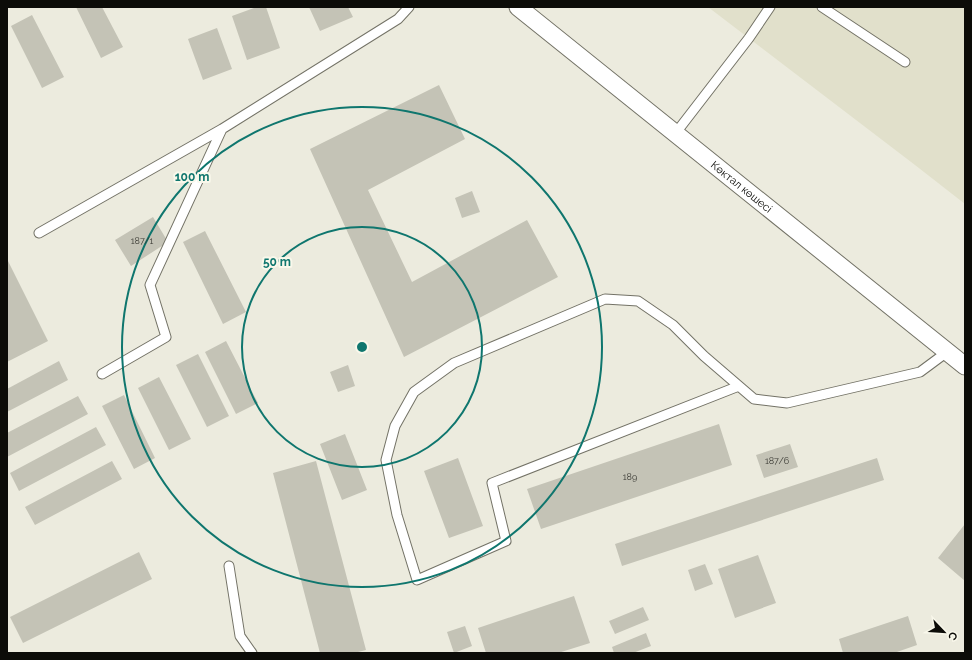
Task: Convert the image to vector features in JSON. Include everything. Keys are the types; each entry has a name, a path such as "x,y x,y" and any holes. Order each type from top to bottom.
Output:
{"street":[{"name":"Көктал көшесі","path":"518,7 965,366"}],"lane":[{"path":"38,232 222,129 398,19 409,7"},
{"path":"675,134 749,38 770,7"},
{"path":"822,7 905,62"},
{"path":"102,374 166,337 150,285 222,129"},
{"path":"739,386 492,483 506,541 417,580 397,515 386,460 395,426 414,392 454,363 605,299 638,301 673,325 704,356 739,386 754,399 787,403 920,372 947,352"},
{"path":"229,566 240,636 252,653"}],"shaded area":[{"path":"708,7 965,7 965,204 915,165"}],"building":[{"path":"76,7 102,7 123,47 101,58"},
{"path":"257,7 266,7 280,48 247,60 232,16"},
{"path":"309,7 348,7 353,17 320,31"},
{"path":"32,15 64,77 42,88 11,26"},
{"path":"217,28 232,69 203,80 188,39"},
{"path":"439,85 465,139 368,190 412,282 527,220 558,277 404,357 310,149"},
{"path":"472,191 480,212 462,218 455,198"},
{"path":"153,217 168,242 131,266 115,240"},
{"path":"205,231 246,312 223,324 183,242"},
{"path":"7,259 48,341 7,362"},
{"path":"226,341 258,403 236,414 205,352"},
{"path":"198,354 229,416 207,427 176,365"},
{"path":"59,361 68,380 7,412 7,389"},
{"path":"348,365 355,386 338,392 330,372"},
{"path":"159,377 191,439 169,450 138,388"},
{"path":"124,395 155,458 134,469 102,406"},
{"path":"78,396 88,414 7,457 7,433"},
{"path":"719,424 732,465 541,529 527,489"},
{"path":"96,427 106,445 19,491 10,473"},
{"path":"345,434 367,490 342,500 320,444"},
{"path":"790,444 798,467 764,478 756,455"},
{"path":"458,458 483,526 449,538 424,471"},
{"path":"877,458 884,480 622,566 615,544"},
{"path":"112,461 122,479 35,525 25,507"},
{"path":"316,461 366,650 354,653 320,653 273,473"},
{"path":"965,524 965,581 938,558"},
{"path":"139,552 152,579 23,643 10,617"},
{"path":"758,555 776,603 735,618 718,569"},
{"path":"705,564 713,584 695,591 688,570"},
{"path":"574,596 590,643 558,653 486,653 478,628"},
{"path":"643,607 649,620 615,634 609,621"},
{"path":"908,616 917,645 894,653 843,653 839,639"},
{"path":"465,626 472,646 454,653 447,632"},
{"path":"646,633 651,646 633,653 614,653 612,647"}]}
